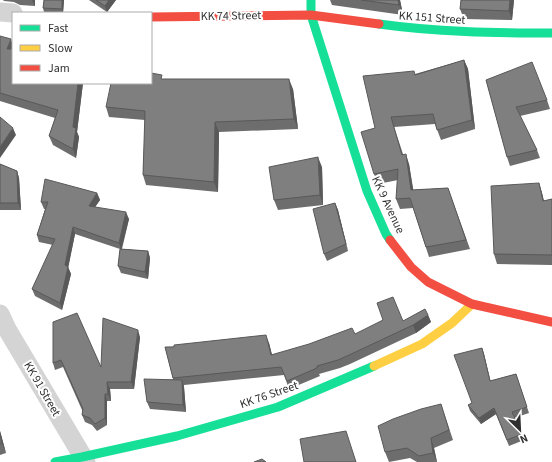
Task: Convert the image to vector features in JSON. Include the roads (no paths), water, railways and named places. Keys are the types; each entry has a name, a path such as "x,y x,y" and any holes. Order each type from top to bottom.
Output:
{"street":[{"name":"KK 9 Avenue","path":"311,0 311,15 367,191 386,234 411,267 428,282 472,304 552,322"},
{"path":"0,12 12,13"},
{"name":"KK 74 Street","path":"152,16 311,15"},
{"name":"KK 151 Street","path":"311,15 404,28 488,33 552,33"},
{"name":"KK 76 Street","path":"55,462 84,460 177,436 278,407 355,375 422,344 452,323 472,304"},
{"name":"KK 91 Street","path":"0,314 7,329 84,460"}]}
